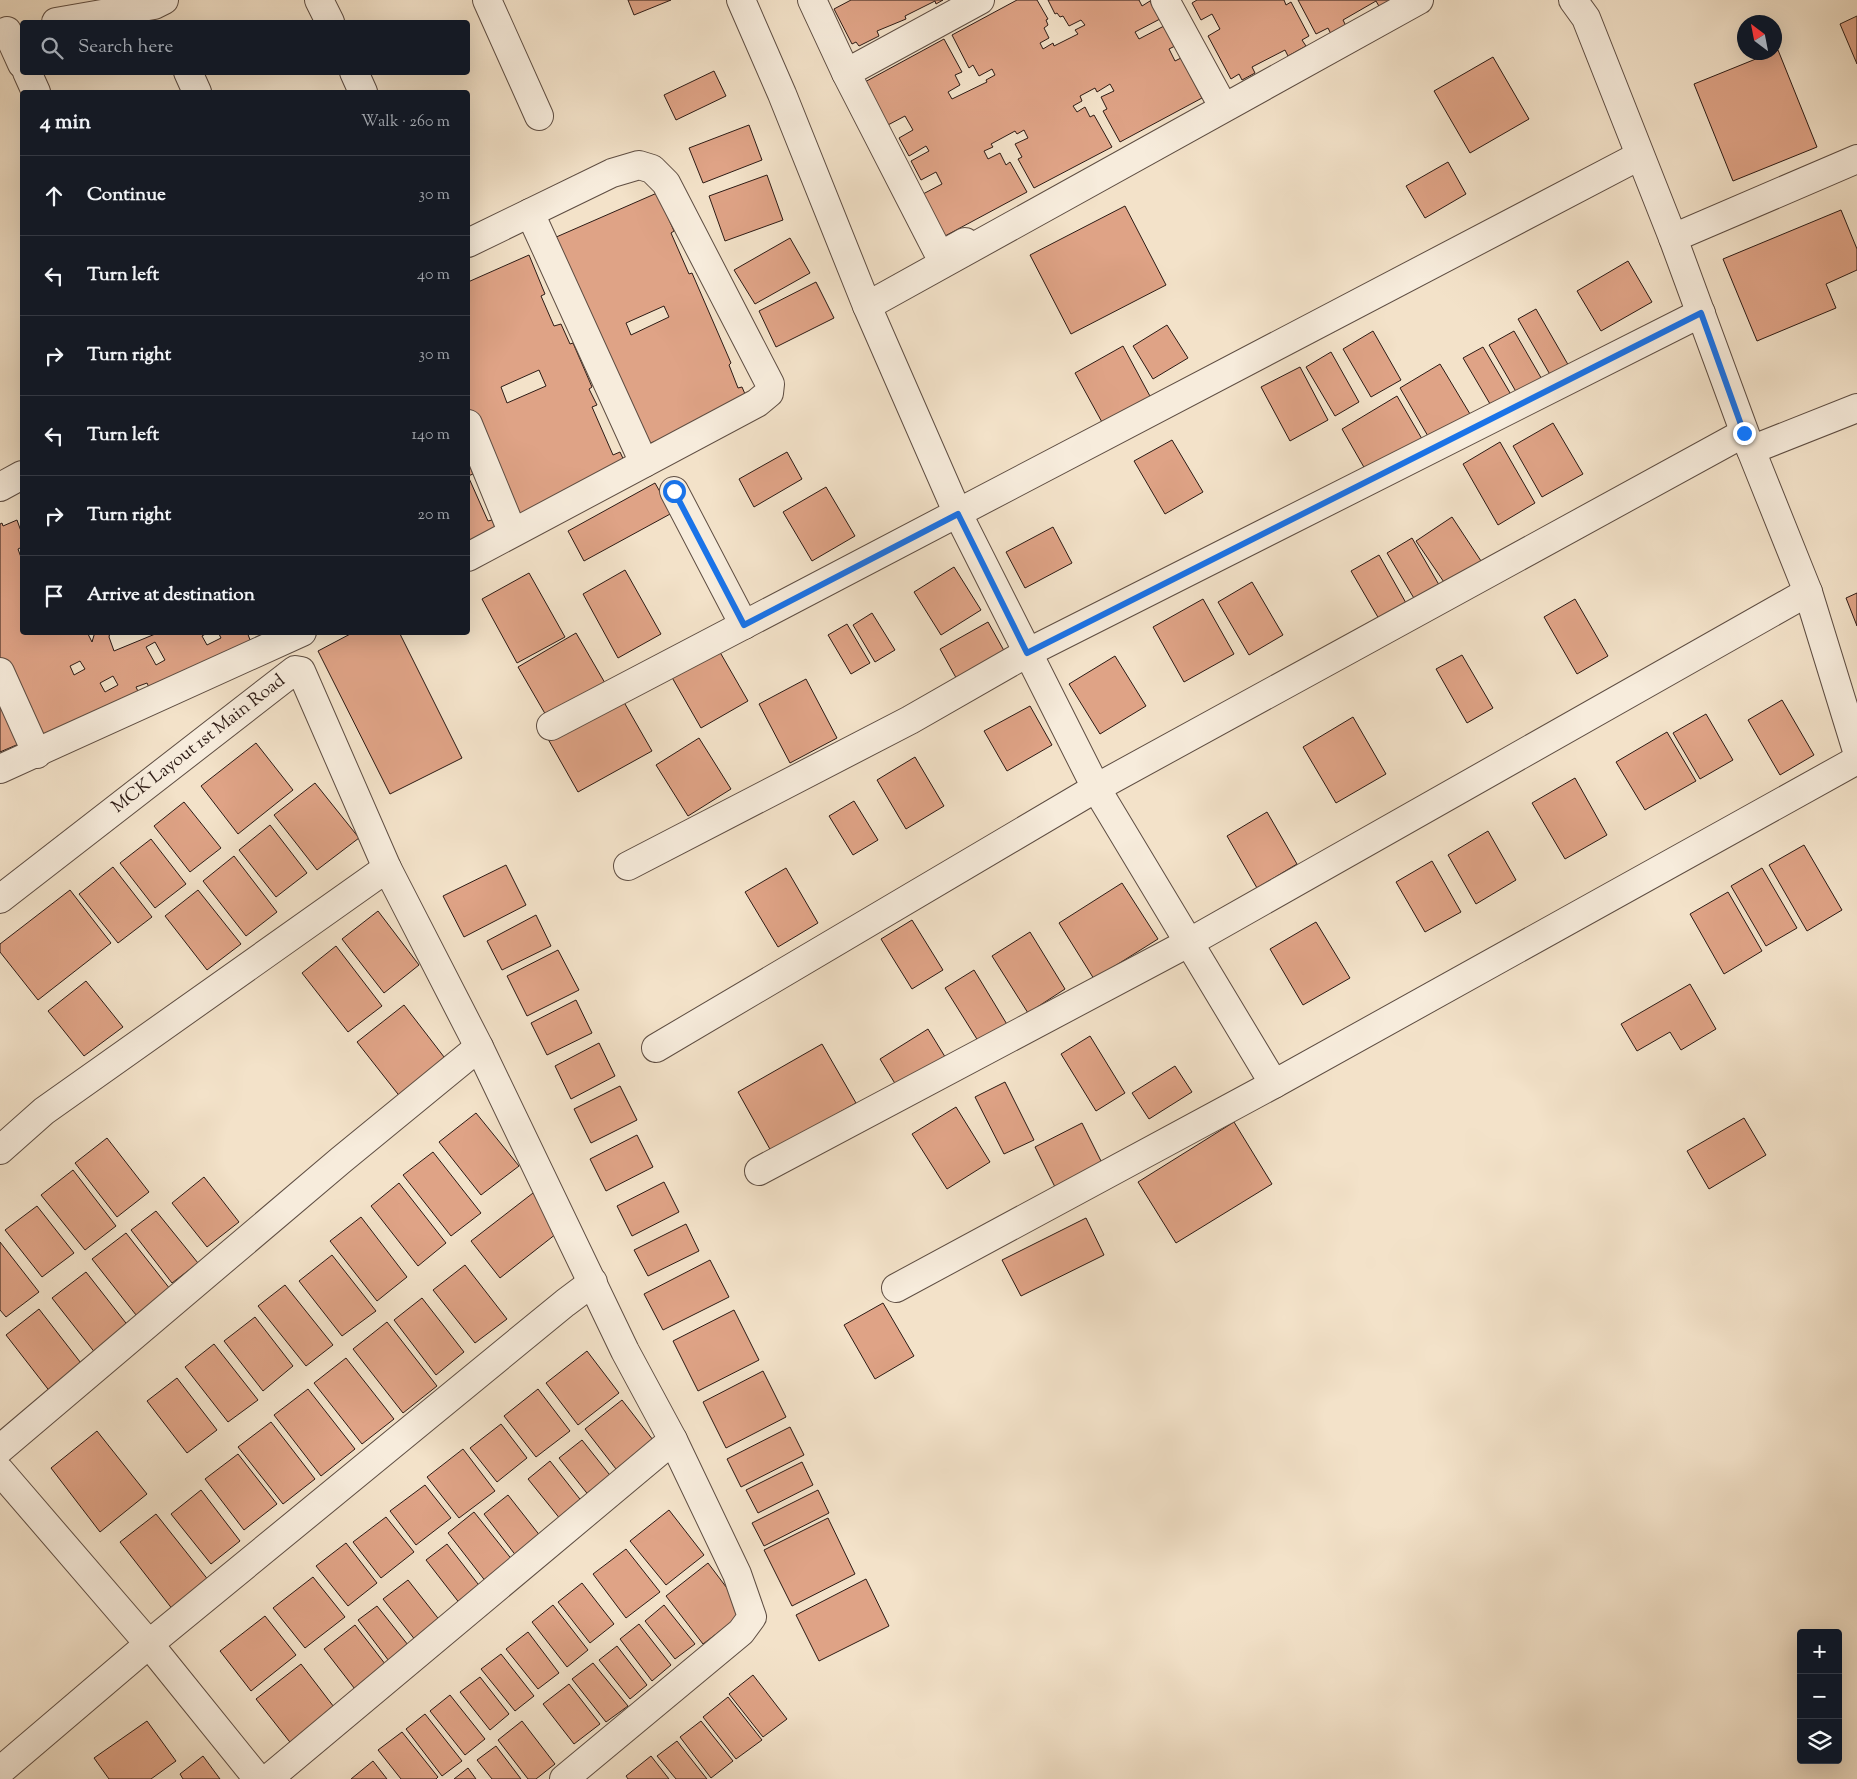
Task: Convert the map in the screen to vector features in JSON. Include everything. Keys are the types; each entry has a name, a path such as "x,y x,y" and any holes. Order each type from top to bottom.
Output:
{"street":[{"path":"319,0 329,20"},
{"path":"487,0 540,116"},
{"path":"741,0 782,94 867,306 958,514 1096,788 1274,1084"},
{"path":"812,0 846,72 940,256 1399,0"},
{"path":"846,72 980,0"},
{"path":"1166,0 1219,99"},
{"path":"867,306 1419,0"},
{"path":"1572,0 1586,18 1673,238 1748,441 1808,592 1857,751"},
{"path":"72,20 160,9"},
{"path":"10,31 20,58"},
{"path":"28,75 35,90"},
{"path":"189,75 196,90"},
{"path":"356,75 363,90"},
{"path":"551,726 1639,156"},
{"path":"1673,238 1857,159"},
{"path":"470,243 612,173 639,165 652,169 666,183 770,384 769,393 757,403 512,531 486,549 470,556"},
{"path":"530,213 644,463"},
{"path":"628,866 910,720 1027,653 1701,313"},
{"path":"656,1048 1096,788 1748,441 1857,408"},
{"path":"470,429 512,531"},
{"path":"0,487 20,476"},
{"path":"674,491 744,625"},
{"path":"759,1171 1190,942 1808,592"},
{"path":"0,769 37,754 263,641 289,635"},
{"name":"MCK Layout 1st Main Road","path":"0,899 295,670 301,671 387,868"},
{"path":"0,672 37,754"},
{"path":"896,1288 1274,1084 1857,760"},
{"path":"0,1150 44,1111 387,868 479,1047 625,1351 673,1440 737,1574 752,1617 742,1632 564,1779"},
{"path":"0,1449 341,1160 479,1047"},
{"path":"0,1771 148,1644 558,1308 593,1282"},
{"path":"268,1779 673,1440"},
{"path":"0,1471 148,1644 258,1779"}],"building":[{"path":"628,0 671,0 634,15"},
{"path":"851,0 943,0 936,4 935,1 905,16 906,19 877,31 879,36 859,46 856,42 852,44 834,9"},
{"path":"1017,0 1037,0 1048,19 1046,20 1048,25 1044,28 1049,38 1040,43 1043,49 1053,43 1054,46 1078,34 1075,30 1085,25 1081,20 1069,26 1063,16 1060,17 1057,13 1055,14 1048,0 1139,0 1142,6 1150,1 1160,19 1135,32 1139,39 1164,26 1175,46 1169,49 1175,61 1181,58 1202,98 1120,142 1103,111 1107,109 1101,97 1114,91 1110,84 1097,92 1095,88 1080,96 1082,101 1073,106 1077,112 1085,107 1090,117 1094,115 1112,147 1034,188 1018,159 1022,157 1015,144 1028,138 1024,130 1017,134 1015,131 991,144 993,147 984,151 988,159 1000,153 1006,165 1010,162 1027,192 945,236 923,194 942,184 936,172 921,180 911,161 929,151 926,146 909,156 899,138 913,130 905,116 886,126 863,83 944,39 962,72 955,75 960,85 948,92 952,99 987,82 986,80 995,75 992,69 979,76 973,65 969,68 952,35"},
{"path":"1197,0 1284,0 1286,5 1291,2 1309,36 1302,40 1306,46 1288,56 1285,50 1252,67 1255,73 1242,80 1239,74 1231,79 1208,36 1220,29 1212,14 1201,20 1192,3"},
{"path":"1298,0 1396,0 1380,8 1376,1 1343,20 1346,26 1331,34 1328,28 1316,34"},
{"path":"1857,16 1857,64 1840,24"},
{"path":"1493,57 1529,119 1470,153 1434,91"},
{"path":"1753,60 1782,60 1817,147 1733,181 1694,84"},
{"path":"714,71 726,96 676,120 664,95"},
{"path":"749,125 762,160 703,183 689,148"},
{"path":"1448,162 1466,194 1425,218 1406,186"},
{"path":"767,175 783,220 725,241 709,196"},
{"path":"657,193 674,231 671,233 689,274 692,273 731,363 729,365 738,388 742,387 748,401 644,446 554,238","holes":["664,306 669,317 631,335 626,323"]},
{"path":"1125,206 1166,285 1071,334 1030,255"},
{"path":"1841,210 1857,249 1857,270 1826,284 1836,308 1757,341 1723,259"},
{"path":"790,238 810,273 755,304 734,270"},
{"path":"529,255 545,294 541,296 554,326 561,324 570,344 573,343 592,387 589,389 597,405 592,407 613,455 620,452 628,469 521,516 509,489 487,451 470,411 470,281","holes":["539,370 546,386 507,403 501,387"]},
{"path":"1628,261 1652,302 1601,331 1577,291"},
{"path":"816,282 834,318 776,347 759,311"},
{"path":"1536,309 1570,368 1552,378 1518,319"},
{"path":"1167,325 1188,358 1153,379 1133,346"},
{"path":"1373,331 1401,380 1371,397 1343,349"},
{"path":"1514,331 1547,388 1522,402 1489,345"},
{"path":"1123,346 1151,398 1103,424 1075,373"},
{"path":"1483,347 1513,398 1493,409 1463,358"},
{"path":"1331,352 1359,402 1335,416 1306,367"},
{"path":"1440,364 1473,419 1432,443 1400,388"},
{"path":"1300,367 1328,420 1290,441 1261,387"},
{"path":"1397,396 1425,444 1369,476 1342,429"},
{"path":"1553,423 1583,474 1542,497 1513,446"},
{"path":"1172,440 1203,492 1165,514 1134,461"},
{"path":"1500,442 1535,503 1498,525 1463,464"},
{"path":"787,452 802,479 754,507 739,479"},
{"path":"470,480 488,521 492,520 499,537 470,550"},
{"path":"655,483 672,513 584,561 568,531"},
{"path":"826,487 855,536 812,561 783,512"},
{"path":"1452,517 1483,564 1448,588 1416,541"},
{"path":"17,520 20,528 20,548 18,549 20,554 20,635 88,635 92,642 94,635 109,635 114,651 153,635 204,635 202,636 207,645 221,638 220,635 248,635 252,645 152,694 147,683 136,687 141,698 41,736 8,661 2,665 0,661 0,524 2,523 3,526","holes":["155,642 165,660 156,665 146,647","80,661 85,669 74,675 70,666","113,676 118,685 105,692 100,683"]},
{"path":"1053,527 1072,563 1025,588 1006,552"},
{"path":"1412,538 1442,590 1418,605 1387,553"},
{"path":"1379,555 1406,603 1379,619 1351,571"},
{"path":"954,567 981,610 941,635 914,592"},
{"path":"625,570 661,634 618,658 583,594"},
{"path":"529,573 565,637 517,663 482,599"},
{"path":"1252,582 1283,635 1249,655 1218,602"},
{"path":"1857,593 1857,626 1846,598"},
{"path":"1203,599 1234,654 1184,682 1153,627"},
{"path":"1575,599 1608,656 1577,674 1544,617"},
{"path":"872,613 895,650 875,662 853,625"},
{"path":"988,622 1007,656 959,683 940,649"},
{"path":"847,624 870,663 851,674 828,635"},
{"path":"576,633 605,683 547,717 518,667"},
{"path":"348,635 400,635 462,758 390,794 318,651"},
{"path":"717,647 748,701 701,728 670,674"},
{"path":"1462,655 1493,708 1467,723 1436,669"},
{"path":"1115,656 1146,706 1100,734 1069,684"},
{"path":"806,679 837,738 790,763 759,704"},
{"path":"0,695 21,743 0,752"},
{"path":"621,697 652,751 578,792 548,739"},
{"path":"1782,700 1814,755 1780,775 1748,720"},
{"path":"1030,706 1052,745 1007,771 984,731"},
{"path":"1706,714 1733,760 1700,779 1673,733"},
{"path":"1353,717 1386,774 1336,803 1303,747"},
{"path":"1667,732 1696,781 1645,810 1616,762"},
{"path":"699,738 731,789 688,816 656,765"},
{"path":"256,743 293,790 238,834 201,786"},
{"path":"915,757 944,806 906,829 877,780"},
{"path":"1575,778 1607,835 1565,859 1532,803"},
{"path":"315,783 359,838 317,870 274,815"},
{"path":"854,801 878,840 853,855 829,816"},
{"path":"184,802 221,848 190,872 154,826"},
{"path":"1267,812 1297,864 1257,888 1227,836"},
{"path":"270,825 307,873 276,897 239,850"},
{"path":"1488,831 1516,880 1476,904 1448,855"},
{"path":"151,839 186,884 155,908 120,863"},
{"path":"1804,845 1842,910 1807,931 1769,865"},
{"path":"234,856 277,912 246,936 203,881"},
{"path":"1432,861 1461,912 1425,932 1396,882"},
{"path":"506,865 526,905 464,937 443,896"},
{"path":"113,867 152,917 118,943 79,894"},
{"path":"786,868 818,923 778,947 745,892"},
{"path":"1762,868 1797,928 1766,946 1731,886"},
{"path":"1122,883 1158,939 1094,979 1059,923"},
{"path":"70,890 111,943 38,1000 0,952 0,944"},
{"path":"198,890 241,944 207,970 165,916"},
{"path":"1728,892 1762,951 1724,974 1690,914"},
{"path":"378,911 419,965 384,993 342,939"},
{"path":"536,915 551,946 502,970 487,941"},
{"path":"912,920 943,970 912,989 881,939"},
{"path":"1316,922 1350,978 1303,1005 1270,949"},
{"path":"1030,932 1065,989 1028,1013 992,956"},
{"path":"336,946 382,1006 348,1032 302,973"},
{"path":"558,950 579,990 527,1016 507,976"},
{"path":"974,970 1008,1026 980,1044 945,988"},
{"path":"86,981 123,1027 84,1056 48,1011"},
{"path":"1690,984 1716,1029 1681,1050 1670,1032 1637,1051 1621,1024"},
{"path":"576,1000 592,1033 547,1055 531,1023"},
{"path":"404,1005 451,1066 405,1103 357,1042"},
{"path":"928,1029 947,1060 899,1090 880,1059"},
{"path":"1090,1036 1125,1093 1096,1111 1061,1054"},
{"path":"599,1043 615,1076 571,1099 555,1066"},
{"path":"822,1044 856,1103 771,1151 738,1092"},
{"path":"1175,1066 1192,1092 1149,1119 1132,1093"},
{"path":"1005,1082 1034,1140 1004,1154 975,1097"},
{"path":"620,1086 637,1120 591,1143 574,1109"},
{"path":"956,1107 990,1162 947,1189 912,1134"},
{"path":"476,1113 519,1166 481,1195 439,1142"},
{"path":"1744,1118 1766,1155 1709,1189 1687,1151"},
{"path":"1234,1122 1272,1184 1176,1243 1138,1182"},
{"path":"1082,1123 1105,1169 1058,1193 1035,1147"},
{"path":"637,1135 653,1167 606,1191 590,1159"},
{"path":"107,1138 149,1192 117,1217 75,1163"},
{"path":"433,1152 481,1213 451,1236 403,1175"},
{"path":"73,1170 116,1226 85,1250 41,1195"},
{"path":"204,1177 239,1222 207,1247 172,1203"},
{"path":"664,1182 679,1212 632,1236 617,1206"},
{"path":"399,1183 446,1243 418,1266 371,1206"},
{"path":"533,1193 561,1230 500,1278 471,1241"},
{"path":"37,1206 74,1253 42,1277 5,1230"},
{"path":"156,1211 198,1263 172,1283 131,1230"},
{"path":"361,1217 407,1277 377,1301 330,1241"},
{"path":"1086,1218 1104,1255 1021,1296 1002,1260"},
{"path":"686,1224 699,1251 648,1276 634,1250"},
{"path":"126,1233 174,1294 140,1320 92,1259"},
{"path":"0,1242 39,1292 6,1317 0,1310"},
{"path":"332,1255 376,1311 342,1336 299,1281"},
{"path":"710,1260 729,1297 663,1330 644,1294"},
{"path":"465,1265 507,1319 475,1343 433,1290"},
{"path":"86,1272 129,1327 96,1354 52,1298"},
{"path":"285,1285 333,1345 306,1366 258,1306"},
{"path":"422,1298 464,1352 436,1375 394,1320"},
{"path":"883,1303 914,1356 875,1379 844,1325"},
{"path":"39,1309 84,1367 51,1393 6,1335"},
{"path":"734,1310 759,1360 698,1391 673,1341"},
{"path":"255,1317 293,1366 263,1391 224,1341"},
{"path":"387,1322 437,1386 403,1413 353,1349"},
{"path":"214,1344 258,1400 228,1422 185,1367"},
{"path":"587,1351 619,1393 578,1425 546,1383"},
{"path":"346,1358 394,1419 362,1444 314,1383"},
{"path":"763,1371 786,1417 726,1448 703,1402"},
{"path":"177,1378 217,1430 187,1453 147,1401"},
{"path":"308,1389 355,1449 321,1476 274,1415"},
{"path":"538,1389 570,1431 536,1457 504,1416"},
{"path":"622,1400 653,1440 616,1469 585,1429"},
{"path":"271,1422 315,1479 283,1504 238,1447"},
{"path":"501,1424 527,1458 497,1482 470,1448"},
{"path":"790,1427 804,1455 741,1487 727,1459"},
{"path":"97,1431 147,1494 100,1532 51,1468"},
{"path":"582,1440 613,1479 590,1497 559,1458"},
{"path":"463,1449 495,1491 459,1518 427,1477"},
{"path":"238,1454 277,1504 244,1530 205,1479"},
{"path":"550,1461 583,1503 561,1520 528,1479"},
{"path":"802,1462 813,1485 758,1513 746,1490"},
{"path":"425,1485 451,1518 416,1545 390,1511"},
{"path":"201,1490 240,1541 211,1564 171,1514"},
{"path":"818,1490 829,1513 764,1546 752,1523"},
{"path":"508,1495 541,1537 517,1557 484,1514"},
{"path":"669,1510 704,1555 666,1585 630,1541"},
{"path":"474,1512 517,1566 490,1587 448,1533"},
{"path":"156,1514 213,1586 177,1615 120,1542"},
{"path":"386,1517 414,1552 381,1578 353,1542"},
{"path":"828,1518 855,1574 792,1606 764,1550"},
{"path":"346,1543 377,1583 348,1606 316,1566"},
{"path":"447,1544 485,1593 464,1609 426,1560"},
{"path":"626,1549 660,1592 626,1618 593,1574"},
{"path":"708,1563 745,1612 703,1644 666,1596"},
{"path":"313,1577 345,1617 305,1648 273,1608"},
{"path":"866,1579 889,1626 819,1661 796,1615"},
{"path":"408,1580 441,1622 416,1641 383,1599"},
{"path":"582,1583 614,1624 590,1643 558,1602"},
{"path":"553,1605 588,1650 567,1667 532,1622"},
{"path":"664,1605 695,1644 675,1659 645,1621"},
{"path":"377,1606 412,1650 392,1665 358,1620"},
{"path":"265,1616 296,1655 251,1691 220,1651"},
{"path":"639,1624 671,1665 652,1681 620,1639"},
{"path":"355,1625 389,1669 358,1693 324,1649"},
{"path":"528,1632 559,1673 538,1689 506,1649"},
{"path":"617,1646 647,1685 630,1699 599,1660"},
{"path":"501,1654 534,1696 515,1711 481,1669"},
{"path":"593,1663 628,1706 606,1722 572,1679"},
{"path":"301,1664 337,1711 293,1746 256,1699"},
{"path":"753,1675 787,1719 763,1737 729,1694"},
{"path":"480,1677 509,1714 490,1730 460,1692"},
{"path":"569,1684 600,1724 574,1744 543,1704"},
{"path":"450,1695 485,1739 465,1755 430,1711"},
{"path":"728,1697 762,1740 736,1759 703,1717"},
{"path":"425,1714 462,1761 442,1776 406,1729"},
{"path":"147,1721 176,1761 151,1779 109,1779 94,1758"},
{"path":"522,1721 555,1764 536,1779 528,1779 498,1740"},
{"path":"701,1721 733,1761 711,1778 680,1737"},
{"path":"402,1732 438,1777 436,1779 401,1779 378,1750"},
{"path":"677,1741 707,1779 676,1779 657,1756"},
{"path":"496,1746 521,1779 492,1779 477,1760"},
{"path":"203,1756 220,1779 183,1779 180,1774"},
{"path":"651,1756 669,1779 628,1779 626,1776"},
{"path":"373,1761 387,1779 351,1779"},
{"path":"468,1768 476,1779 454,1779"}],"route":[{"path":"674,491 744,625 958,514 1027,653 1701,313 1744,433"}]}
